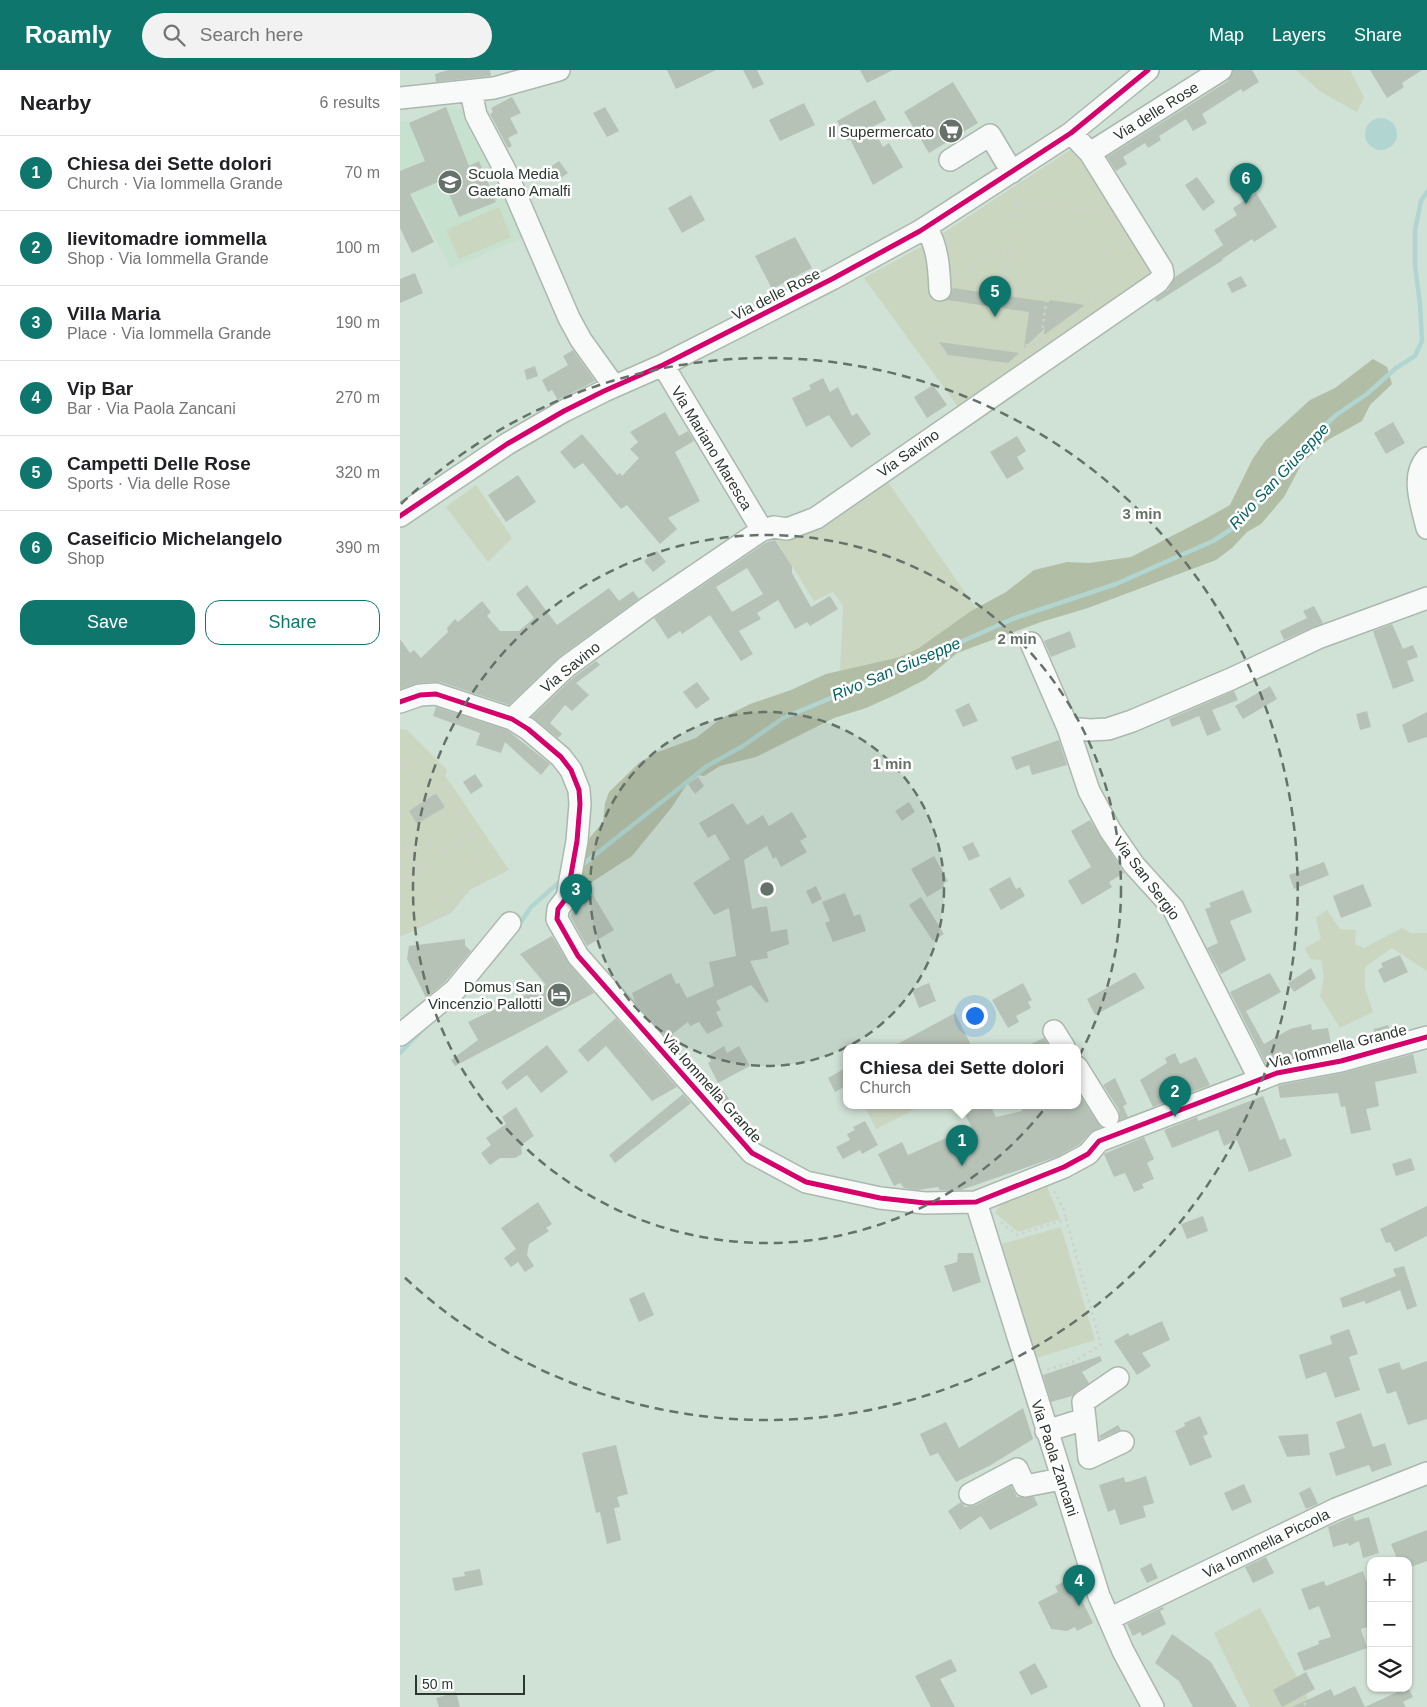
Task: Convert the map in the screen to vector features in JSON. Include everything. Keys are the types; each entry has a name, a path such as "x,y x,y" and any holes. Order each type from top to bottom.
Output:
{"street":[{"path":"400,98 471,92 504,86 559,70"},
{"name":"Via delle Rose","path":"400,516 517,438 614,386 663,365 832,279 926,227 1071,133 1148,70"},
{"name":"Via delle Rose","path":"1090,153 1221,70"},
{"path":"471,92 476,115 506,172 569,318 581,340 614,386"},
{"name":"Via Savino","path":"512,719 566,667 646,608 762,530 774,527 787,529 816,518 1158,282 1163,276 1162,269 1090,153 1071,133"},
{"path":"950,160 990,135 1012,172"},
{"path":"926,227 933,239 937,253 940,290"},
{"name":"Via Mariano Maresca","path":"663,365 762,530"},
{"path":"1427,458 1421,465 1418,474 1427,528"},
{"path":"1068,728 1108,729 1132,721 1258,667 1318,638 1427,598"},
{"name":"Via San Sergio","path":"1032,643 1068,728 1089,790 1110,830 1134,865 1173,908 1260,1080"},
{"path":"400,702 420,695 436,694 512,719"},
{"name":"Via Iommella Grande","path":"512,719 541,740 571,770 579,790 577,841 567,897 558,909 557,919 578,956 752,1153 806,1182 880,1198 925,1203 976,1202 1064,1167 1088,1154 1112,1126 1277,1073 1341,1061 1427,1037"},
{"path":"400,1035 455,990 510,923"},
{"path":"1081,1074 1112,1126"},
{"name":"Via Paola Zancani","path":"976,1202 1061,1479 1108,1619 1152,1707"},
{"path":"1118,1378 1083,1402 1090,1458 1124,1442"},
{"path":"1046,1431 1085,1419"},
{"path":"970,1494 1017,1469 1024,1486 1061,1479"},
{"name":"Via Iommella Piccola","path":"1108,1619 1336,1508 1427,1474"}],"path":[{"path":"1088,307 1096,301 1110,214 1016,201 1004,289 1096,301"},
{"path":"1004,368 948,360 932,340 940,290 992,250 1009,253"},
{"path":"1041,343 1047,295"},
{"path":"1024,354 1026,345 1038,345 1048,337"},
{"path":"400,762 401,766 430,795"},
{"path":"400,814 445,787 479,846 479,871 484,880 470,888 450,912 400,936"},
{"path":"400,880 474,835"},
{"path":"400,838 443,900"},
{"path":"443,900 457,903"},
{"path":"440,917 438,908 443,900"},
{"path":"1046,1370 1074,1362 1101,1345 1064,1210 1053,1188"},
{"path":"999,1221 1017,1235 1066,1219"},
{"path":"1304,1702 1307,1707"}],"shaded area":[{"path":"1296,70 1350,70 1364,97 1357,112 1321,92"},
{"name":"Scuola Media Gaetano Amalfi","path":"446,107 461,110 465,113 530,235 451,268 420,209 400,218 400,121 409,123"},
{"path":"1073,148 1078,149 1156,273 961,411 864,278 928,243"},
{"path":"499,207 511,237 459,259 446,230"},
{"path":"1373,359 1387,367 1392,384 1370,405 1362,421 1328,440 1302,463 1284,497 1261,524 1247,532 1232,548 1216,560 1088,608 1041,622 957,653 926,679 897,694 866,708 834,718 756,757 720,766 704,776 699,775 687,784 672,807 632,856 575,893 582,847 603,822 605,803 609,792 640,762 658,752 696,738 720,719 750,704 791,690 826,674 900,657 919,648 971,611 1006,592 1034,570 1067,562 1089,563 1131,557 1207,518 1230,505 1252,460 1265,441 1310,400 1335,388"},
{"path":"883,475 976,608 919,648 900,657 840,671 843,606 833,592 814,601 776,540"},
{"path":"476,485 512,538 488,562 446,507"},
{"path":"400,729 407,730 447,770 445,775 509,870 471,889 451,913 400,937"},
{"path":"1327,910 1340,929 1356,930 1355,944 1364,948 1402,928 1411,933 1427,933 1427,971 1392,948 1365,967 1365,988 1373,1012 1340,1028 1320,996 1324,977 1321,960 1310,959 1305,948 1321,939 1316,918"},
{"path":"866,1109 915,1109 876,1129"},
{"path":"1045,1181 1060,1219 1018,1232 995,1213 1001,1204"},
{"path":"1061,1227 1095,1340 1036,1358 1002,1244"},
{"path":"1260,1608 1309,1700 1303,1707 1250,1707 1214,1633"}],"water":[{"path":"1381,118 1387,119 1392,123 1396,128 1396,140 1392,145 1387,149 1381,150 1375,149 1370,145 1366,140 1365,134 1366,128 1370,123 1375,119"}],"building":[{"path":"448,70 490,70 491,76 436,82 435,74"},
{"path":"667,70 716,70 676,89"},
{"path":"743,70 757,70 764,84 753,89"},
{"path":"860,70 893,70 867,83"},
{"path":"1233,70 1252,70 1259,82 1243,92 1241,89 1202,114 1207,123 1193,131 1186,119 1159,136 1161,140 1148,148 1145,143 1123,157 1127,164 1116,171 1107,157 1228,81"},
{"path":"1370,70 1422,70 1402,83 1404,87 1387,98"},
{"path":"953,82 978,123 929,153 904,112"},
{"path":"512,97 521,113 510,118 518,133 508,138 512,146 508,148 490,114 493,112 491,108"},
{"path":"875,100 886,120 872,127 883,147 889,143 903,167 873,185 850,139 848,141 837,121"},
{"path":"804,103 815,125 780,141 769,120"},
{"path":"446,107 469,166 479,161 496,202 459,217 443,180 410,194 434,242 412,253 400,228 400,171 425,161 409,123"},
{"path":"605,107 619,131 607,137 593,113"},
{"path":"559,161 568,173 558,180 549,168"},
{"path":"1197,177 1215,202 1203,211 1185,185"},
{"path":"1256,193 1277,227 1254,242 1252,239 1157,302 1155,299 1168,290 1175,277 1223,245 1214,230 1237,215 1233,208"},
{"path":"691,195 705,220 682,233 668,208"},
{"path":"795,237 812,268 772,289 755,256"},
{"path":"415,273 423,293 400,303 400,279"},
{"path":"1241,276 1247,286 1232,293 1227,283"},
{"path":"953,288 1049,302 1050,300 1085,305 1044,335 1045,328 1024,348 1029,312 947,300"},
{"path":"939,342 1019,353 1008,363 948,355"},
{"path":"573,350 595,381 558,400 552,390 548,392 542,380 568,365 563,356"},
{"path":"535,366 538,376 527,380 524,370"},
{"path":"823,378 830,392 838,387 852,416 857,413 871,434 851,448 829,415 806,427 792,398 811,389 809,385"},
{"path":"933,385 947,405 927,418 914,397"},
{"path":"665,412 679,436 688,431 694,441 675,452 700,501 668,518 677,529 660,544 627,505 621,509 583,463 574,469 560,452 582,434 617,475 620,473 622,476 639,458 630,449 638,442 630,432"},
{"path":"1393,422 1405,443 1386,454 1374,433"},
{"path":"1017,436 1026,451 1017,457 1024,469 1007,479 990,452"},
{"path":"518,475 536,502 506,522 488,495"},
{"path":"775,540 792,566 792,573 811,607 830,596 838,609 810,626 807,622 795,629 778,600 757,613 761,619 739,631 753,654 741,661 710,615 682,634 680,631 668,639 654,618 767,542","holes":["747,568 763,594 732,612 716,587"]},
{"path":"657,551 666,562 653,572 644,561"},
{"path":"527,585 557,625 609,588 619,601 633,591 639,599 559,657 509,705 440,682 419,683 400,689 400,639 410,653 414,650 421,658 448,632 447,628 455,619 458,622 482,601 491,612 487,616 500,631 519,631 534,618 516,594"},
{"path":"1314,606 1323,623 1284,640 1280,631 1307,618 1303,611"},
{"path":"1392,624 1403,649 1413,645 1418,657 1407,661 1414,681 1393,689 1373,631"},
{"path":"1070,631 1076,647 1051,657 1044,641"},
{"path":"596,661 600,665 576,683 589,695 572,711 565,705 550,723 562,734 558,738 532,717 574,677"},
{"path":"697,682 710,699 696,709 683,692"},
{"path":"1270,686 1277,699 1243,719 1235,706"},
{"path":"1234,691 1238,700 1212,710 1221,730 1207,736 1199,716 1172,727 1169,719"},
{"path":"969,703 978,721 963,727 955,710"},
{"path":"436,707 507,730 550,764 541,775 505,742 501,753 476,745 480,733 433,716"},
{"path":"1367,711 1371,727 1360,730 1356,714"},
{"path":"1427,712 1427,737 1408,743 1402,725"},
{"path":"1059,740 1067,765 1032,775 1029,765 1016,770 1011,757"},
{"path":"475,774 483,786 471,794 463,782"},
{"path":"698,777 704,786 695,794 688,784"},
{"path":"436,793 445,807 417,824 409,811"},
{"path":"909,802 915,812 902,821 895,811"},
{"path":"733,803 747,825 763,815 769,826 792,812 807,837 800,841 807,852 781,867 776,857 773,859 767,846 744,860 752,909 767,906 771,932 787,929 789,944 767,952 768,958 750,961 769,1001 766,1003 751,985 716,1001 721,1010 716,1012 723,1026 707,1034 699,1022 690,1026 688,1022 667,1038 635,1002 632,993 671,973 676,984 679,983 687,998 714,986 709,962 736,956 729,908 714,915 693,883 730,859 715,834 708,838 699,823"},
{"path":"1090,820 1124,873 1109,882 1112,887 1082,905 1068,881 1091,867 1071,831"},
{"path":"973,842 980,856 969,861 962,847"},
{"path":"934,856 948,881 943,884 944,887 927,897 911,869"},
{"path":"1324,862 1329,875 1294,889 1289,875"},
{"path":"1010,877 1016,889 1020,887 1025,896 1001,910 989,889"},
{"path":"1363,884 1372,906 1341,918 1333,896"},
{"path":"587,885 614,930 587,946 570,916 579,900 581,889"},
{"path":"816,886 822,899 812,904 806,891"},
{"path":"1243,890 1252,912 1230,921 1246,960 1221,974 1207,948 1218,943 1205,909 1211,907 1209,903"},
{"path":"845,893 854,916 860,914 866,931 833,942 825,923 830,921 822,902"},
{"path":"921,897 944,934 933,941 909,905"},
{"name":"Domus San Vincenzio Pallotti","path":"552,936 569,964 594,993 455,1066 451,1060 478,1040 468,1022 546,985 520,954"},
{"path":"465,939 465,945 471,951 446,981 426,998 407,959 409,946"},
{"path":"1400,955 1408,972 1384,983 1378,970 1383,967 1381,963"},
{"path":"1311,968 1316,978 1294,992 1288,983"},
{"path":"1135,972 1145,988 1095,1015 1087,999"},
{"path":"1270,973 1281,992 1246,1011 1264,1044 1290,1029 1311,1024 1312,1030 1328,1028 1332,1050 1266,1064 1230,992"},
{"path":"929,983 936,1001 919,1008 912,990"},
{"path":"1023,983 1032,1000 1028,1002 1031,1008 1016,1016 1019,1022 1008,1028 992,1000"},
{"path":"955,1013 970,1044 898,1044"},
{"path":"616,1018 677,1087 652,1101 606,1046 588,1062 578,1050"},
{"path":"1388,1025 1391,1034 1363,1042 1362,1036 1374,1033 1374,1029"},
{"path":"1044,1038 1047,1044 1031,1044"},
{"path":"547,1045 568,1072 541,1093 527,1075 507,1090 501,1082"},
{"path":"724,1046 727,1053 739,1046 750,1066 718,1083 708,1063 711,1061 708,1056"},
{"path":"1175,1053 1180,1064 1196,1057 1210,1085 1153,1107 1140,1080 1167,1063 1165,1058"},
{"path":"1413,1054 1417,1073 1375,1082 1379,1106 1366,1109 1371,1130 1351,1134 1345,1106 1341,1107 1338,1093 1280,1098 1278,1086 1280,1085 1343,1073"},
{"path":"843,1069 843,1087 835,1092 828,1078"},
{"path":"1115,1078 1127,1104 1123,1106 1128,1117 1120,1120 1119,1110 1103,1085"},
{"path":"721,1087 729,1099 724,1102 714,1091"},
{"path":"683,1094 691,1103 615,1163 609,1155"},
{"path":"1263,1096 1280,1140 1285,1138 1292,1156 1249,1172 1237,1140 1224,1146 1218,1130 1172,1148 1164,1130 1197,1117 1198,1121"},
{"path":"1081,1097 1101,1127 1090,1133 1080,1144 1059,1156 961,1190 940,1190 938,1187 918,1190 904,1188 900,1183 894,1186 878,1154 902,1142 908,1155 971,1127 964,1112 970,1109 992,1109 996,1117 1022,1111 1021,1109 1081,1109"},
{"path":"516,1107 534,1136 521,1145 522,1154 515,1158 500,1158 490,1165 481,1153 491,1145 486,1138 506,1124 502,1117"},
{"path":"865,1121 878,1145 862,1154 860,1150 843,1159 836,1147 850,1140 847,1134 855,1130 853,1127"},
{"path":"1144,1137 1154,1159 1147,1163 1154,1179 1142,1184 1144,1188 1134,1192 1125,1173 1114,1177 1104,1154"},
{"path":"1411,1158 1415,1170 1396,1176 1392,1164"},
{"path":"538,1202 552,1224 546,1228 549,1231 529,1244 527,1255 534,1266 525,1272 518,1262 511,1267 504,1258 516,1249 501,1228"},
{"path":"1427,1206 1427,1236 1395,1252 1390,1242 1386,1243 1380,1229"},
{"path":"1203,1216 1208,1231 1187,1239 1181,1224"},
{"path":"958,1253 973,1253 981,1282 953,1292 944,1266 957,1262"},
{"path":"1404,1266 1417,1306 1407,1310 1400,1290 1366,1304 1364,1301 1343,1308 1340,1298 1396,1276 1393,1269"},
{"path":"644,1292 654,1315 639,1322 629,1299"},
{"path":"1162,1321 1170,1340 1142,1353 1151,1366 1137,1375 1114,1341 1128,1333 1130,1336"},
{"path":"1349,1329 1358,1354 1349,1357 1360,1390 1335,1398 1326,1372 1306,1379 1299,1355 1332,1344 1330,1336"},
{"path":"1100,1356 1102,1361 1082,1372 1089,1383 1072,1396 1051,1402 1043,1375"},
{"path":"1427,1361 1427,1419 1408,1425 1396,1391 1387,1394 1378,1369 1399,1362 1402,1370"},
{"path":"1023,1408 1033,1439 991,1465 956,1482 938,1453 930,1456 920,1434 946,1422 959,1448"},
{"path":"1361,1413 1373,1447 1385,1443 1392,1465 1372,1472 1369,1465 1336,1476 1329,1453 1345,1448 1336,1422"},
{"path":"1200,1416 1208,1434 1203,1436 1212,1457 1190,1466 1175,1431 1185,1426 1184,1423"},
{"path":"1118,1425 1121,1430 1100,1439 1099,1436"},
{"path":"1308,1434 1310,1455 1287,1457 1278,1436"},
{"path":"616,1445 628,1494 617,1497 620,1507 614,1508 621,1540 607,1544 600,1512 596,1513 582,1453"},
{"path":"1146,1476 1154,1503 1143,1506 1146,1517 1120,1525 1115,1509 1108,1512 1099,1485 1124,1477 1125,1482 1128,1482"},
{"path":"1244,1484 1252,1502 1232,1511 1224,1493"},
{"path":"1011,1486 1017,1497 1034,1497 1038,1505 990,1530 981,1516 960,1530 948,1511 961,1502 965,1507 976,1505"},
{"path":"1310,1487 1318,1504 1306,1509 1299,1493"},
{"path":"1353,1516 1355,1521 1369,1517 1379,1553 1363,1558 1359,1541 1349,1546 1348,1543 1333,1547 1328,1527"},
{"path":"1427,1530 1427,1561 1412,1567 1412,1557 1396,1557 1391,1544"},
{"path":"1266,1557 1274,1573 1253,1583 1245,1567"},
{"path":"1151,1563 1158,1578 1147,1583 1140,1569"},
{"path":"480,1569 483,1585 455,1591 452,1578 465,1576 464,1572"},
{"path":"1363,1571 1367,1583 1367,1627 1361,1629 1367,1648 1304,1671 1297,1653 1319,1644 1318,1641 1331,1637 1319,1606 1309,1610 1301,1589 1324,1581 1326,1586"},
{"path":"1071,1578 1093,1623 1077,1631 1075,1627 1067,1631 1051,1629 1038,1602 1058,1592 1055,1586"},
{"path":"1163,1607 1164,1609 1160,1611 1166,1624 1142,1636 1140,1632 1133,1636 1127,1624"},
{"path":"1172,1634 1211,1662 1237,1707 1193,1707 1179,1681 1155,1663"},
{"path":"951,1659 957,1671 940,1679 955,1707 931,1707 915,1676"},
{"path":"1035,1663 1048,1687 1031,1695 1019,1672"},
{"path":"1306,1672 1315,1689 1282,1707 1273,1690"},
{"path":"1355,1686 1365,1707 1292,1707 1331,1689 1334,1696"},
{"path":"456,1692 460,1707 439,1707 436,1698"},
{"path":"1397,1692 1410,1692 1413,1697 1403,1702 1406,1707 1365,1707"}],"waterway":[{"name":"Rivo San Giuseppe","path":"581,866 707,766 743,746 783,718 1015,618 1116,584 1213,541 1236,526 1300,449 1336,415 1367,394 1396,368 1415,356 1422,341 1415,266 1415,230 1421,201 1427,192"},
{"name":"Rivo San Giuseppe","path":"517,928 531,907 563,879"},
{"name":"Rivo San Giuseppe","path":"400,1053 425,1027"}],"cycle path":[{"path":"400,516 507,444 564,411 663,365 832,279 920,231 1071,133 1148,70"},
{"path":"400,702 420,695 436,694 512,719 528,729 561,757 571,770 579,790 580,804 577,841 567,897 558,909 557,919 578,956 752,1153 806,1182 880,1198 925,1203 976,1202 1064,1167 1088,1154 1099,1141 1277,1073 1341,1061 1427,1037"}],"place":[{"name":"Il Supermercato","path":"951,131"},
{"name":"Scuola Media Gaetano Amalfi","path":"450,182"},
{"name":"Caseificio Michelangelo","path":"1246,204"},
{"name":"Campetti Delle Rose","path":"995,317"},
{"name":"Villa Maria","path":"576,915"},
{"name":"Domus San Vincenzio Pallotti","path":"559,995"},
{"name":"lievitomadre iommella","path":"1175,1117"},
{"name":"Chiesa dei Sette dolori","path":"962,1166"},
{"name":"Vip Bar","path":"1079,1606"}]}
